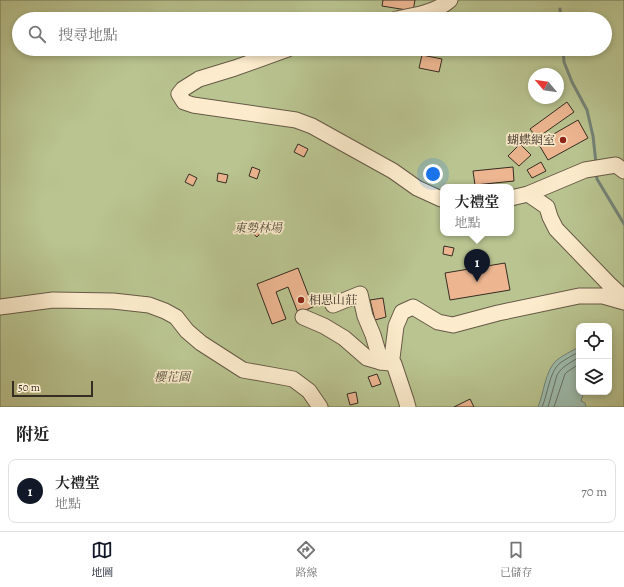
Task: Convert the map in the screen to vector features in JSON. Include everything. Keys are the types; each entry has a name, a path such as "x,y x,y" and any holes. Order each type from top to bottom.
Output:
{"street":[{"path":"426,12 437,9 450,0"},
{"path":"268,56 199,79 183,88 179,94 184,102 193,105 296,120 312,126 393,171 417,188 440,199"},
{"path":"514,197 528,194 585,170 616,165 624,171"},
{"path":"528,194 547,207 556,229 624,298"},
{"path":"333,305 360,294 365,316 385,362"},
{"path":"385,362 392,358 396,326 402,312 413,306 438,322 454,325 498,313 579,296 603,296 624,302"},
{"path":"0,307 53,300 113,301 149,306 165,311 176,317 187,331 201,343 243,370 293,379 309,391 320,407"},
{"path":"303,317 324,326 344,338 367,358 394,364 408,407"}],"green space":[{"name":"東勢林場","path":"0,0 624,0 624,407 0,407"}],"water":[{"path":"576,349 576,395 583,395 581,401 585,403 586,407 538,407 547,376 553,364 562,356"}],"building":[{"path":"383,0 415,0 413,11 382,6"},
{"path":"422,56 442,59 439,72 419,68"},
{"path":"567,102 574,112 537,138 530,129"},
{"name":"蝴蝶網室","path":"578,120 588,138 548,160 538,143"},
{"path":"298,144 308,149 304,157 294,152"},
{"path":"520,144 531,155 519,166 508,156"},
{"path":"541,162 546,171 532,178 527,170"},
{"path":"252,167 260,170 257,179 249,176"},
{"path":"513,167 514,181 475,184 473,171"},
{"path":"218,173 228,175 226,183 217,181"},
{"path":"189,174 197,178 193,186 185,182"},
{"path":"257,220 265,228 257,237 248,229"},
{"path":"444,246 454,248 452,256 443,254"},
{"path":"505,263 510,290 450,300 445,273"},
{"name":"相思山莊","path":"298,268 313,307 298,313 288,287 276,292 286,319 272,324 257,284"},
{"path":"383,298 386,317 375,320 370,300"},
{"path":"377,374 381,384 372,387 368,377"},
{"path":"356,392 358,403 350,405 347,394"},
{"path":"470,399 474,407 454,407"}],"waterway":[{"path":"564,56 564,62 572,82 587,110 593,136 596,163"},
{"path":"596,173 597,179 624,224"}],"place":[{"name":"蝴蝶網室","path":"563,140"},
{"name":"大禮堂","path":"477,282"},
{"name":"相思山莊","path":"301,300"}],"park label":[{"name":"櫻花園","path":"172,377"}]}
